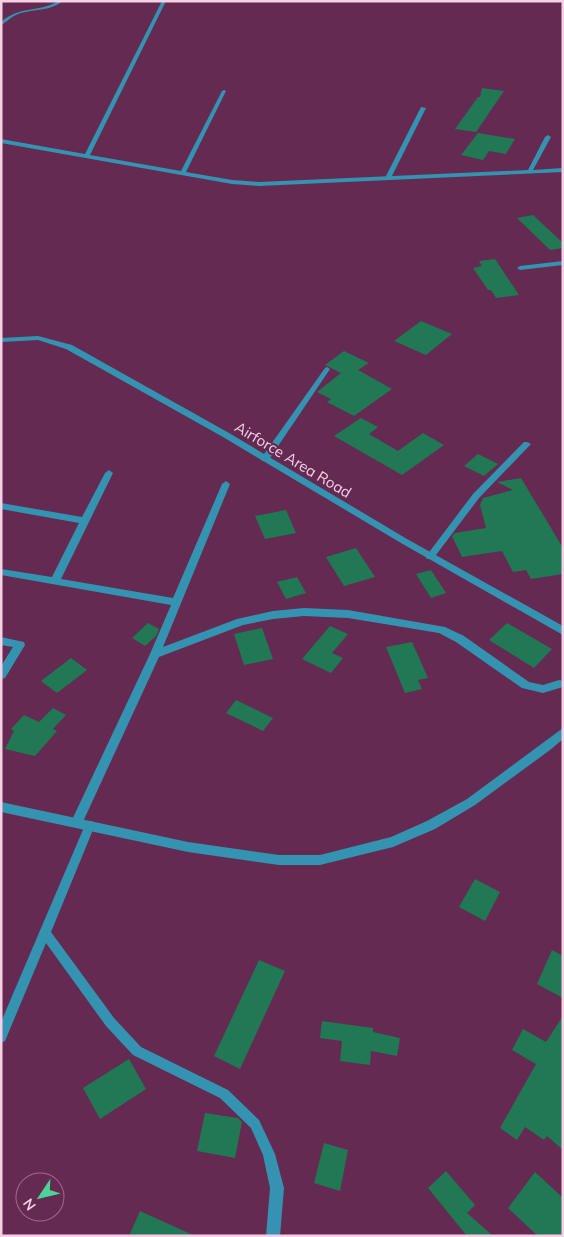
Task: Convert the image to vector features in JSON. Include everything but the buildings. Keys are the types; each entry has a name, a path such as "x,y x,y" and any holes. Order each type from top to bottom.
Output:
{"street":[{"path":"388,178 423,108"},
{"path":"520,268 563,263"},
{"name":"Airforce Area Road","path":"2,338 38,338 69,347 563,632"},
{"path":"55,581 109,473"},
{"path":"77,822 155,654 226,484"},
{"path":"1,506 85,521"},
{"path":"1,572 176,602"},
{"path":"155,654 241,622 273,615 304,612 348,614 442,630 460,639 526,685 544,689 559,684"},
{"path":"1,641 20,645 1,675"},
{"path":"1,806 197,848 279,860 320,860 393,842 431,825 471,802 563,732"}],"lane":[{"path":"1,24 15,12 55,6 61,1"},
{"path":"86,156 164,1"},
{"path":"183,173 224,91"},
{"path":"530,172 548,137"},
{"path":"1,141 183,173 259,184 563,170"},
{"path":"265,459 327,369"},
{"path":"430,557 476,496 527,444"},
{"path":"1,1037 90,825"},
{"path":"45,933 105,1016 137,1051 224,1094 255,1124 270,1154 277,1188 273,1236"}]}
